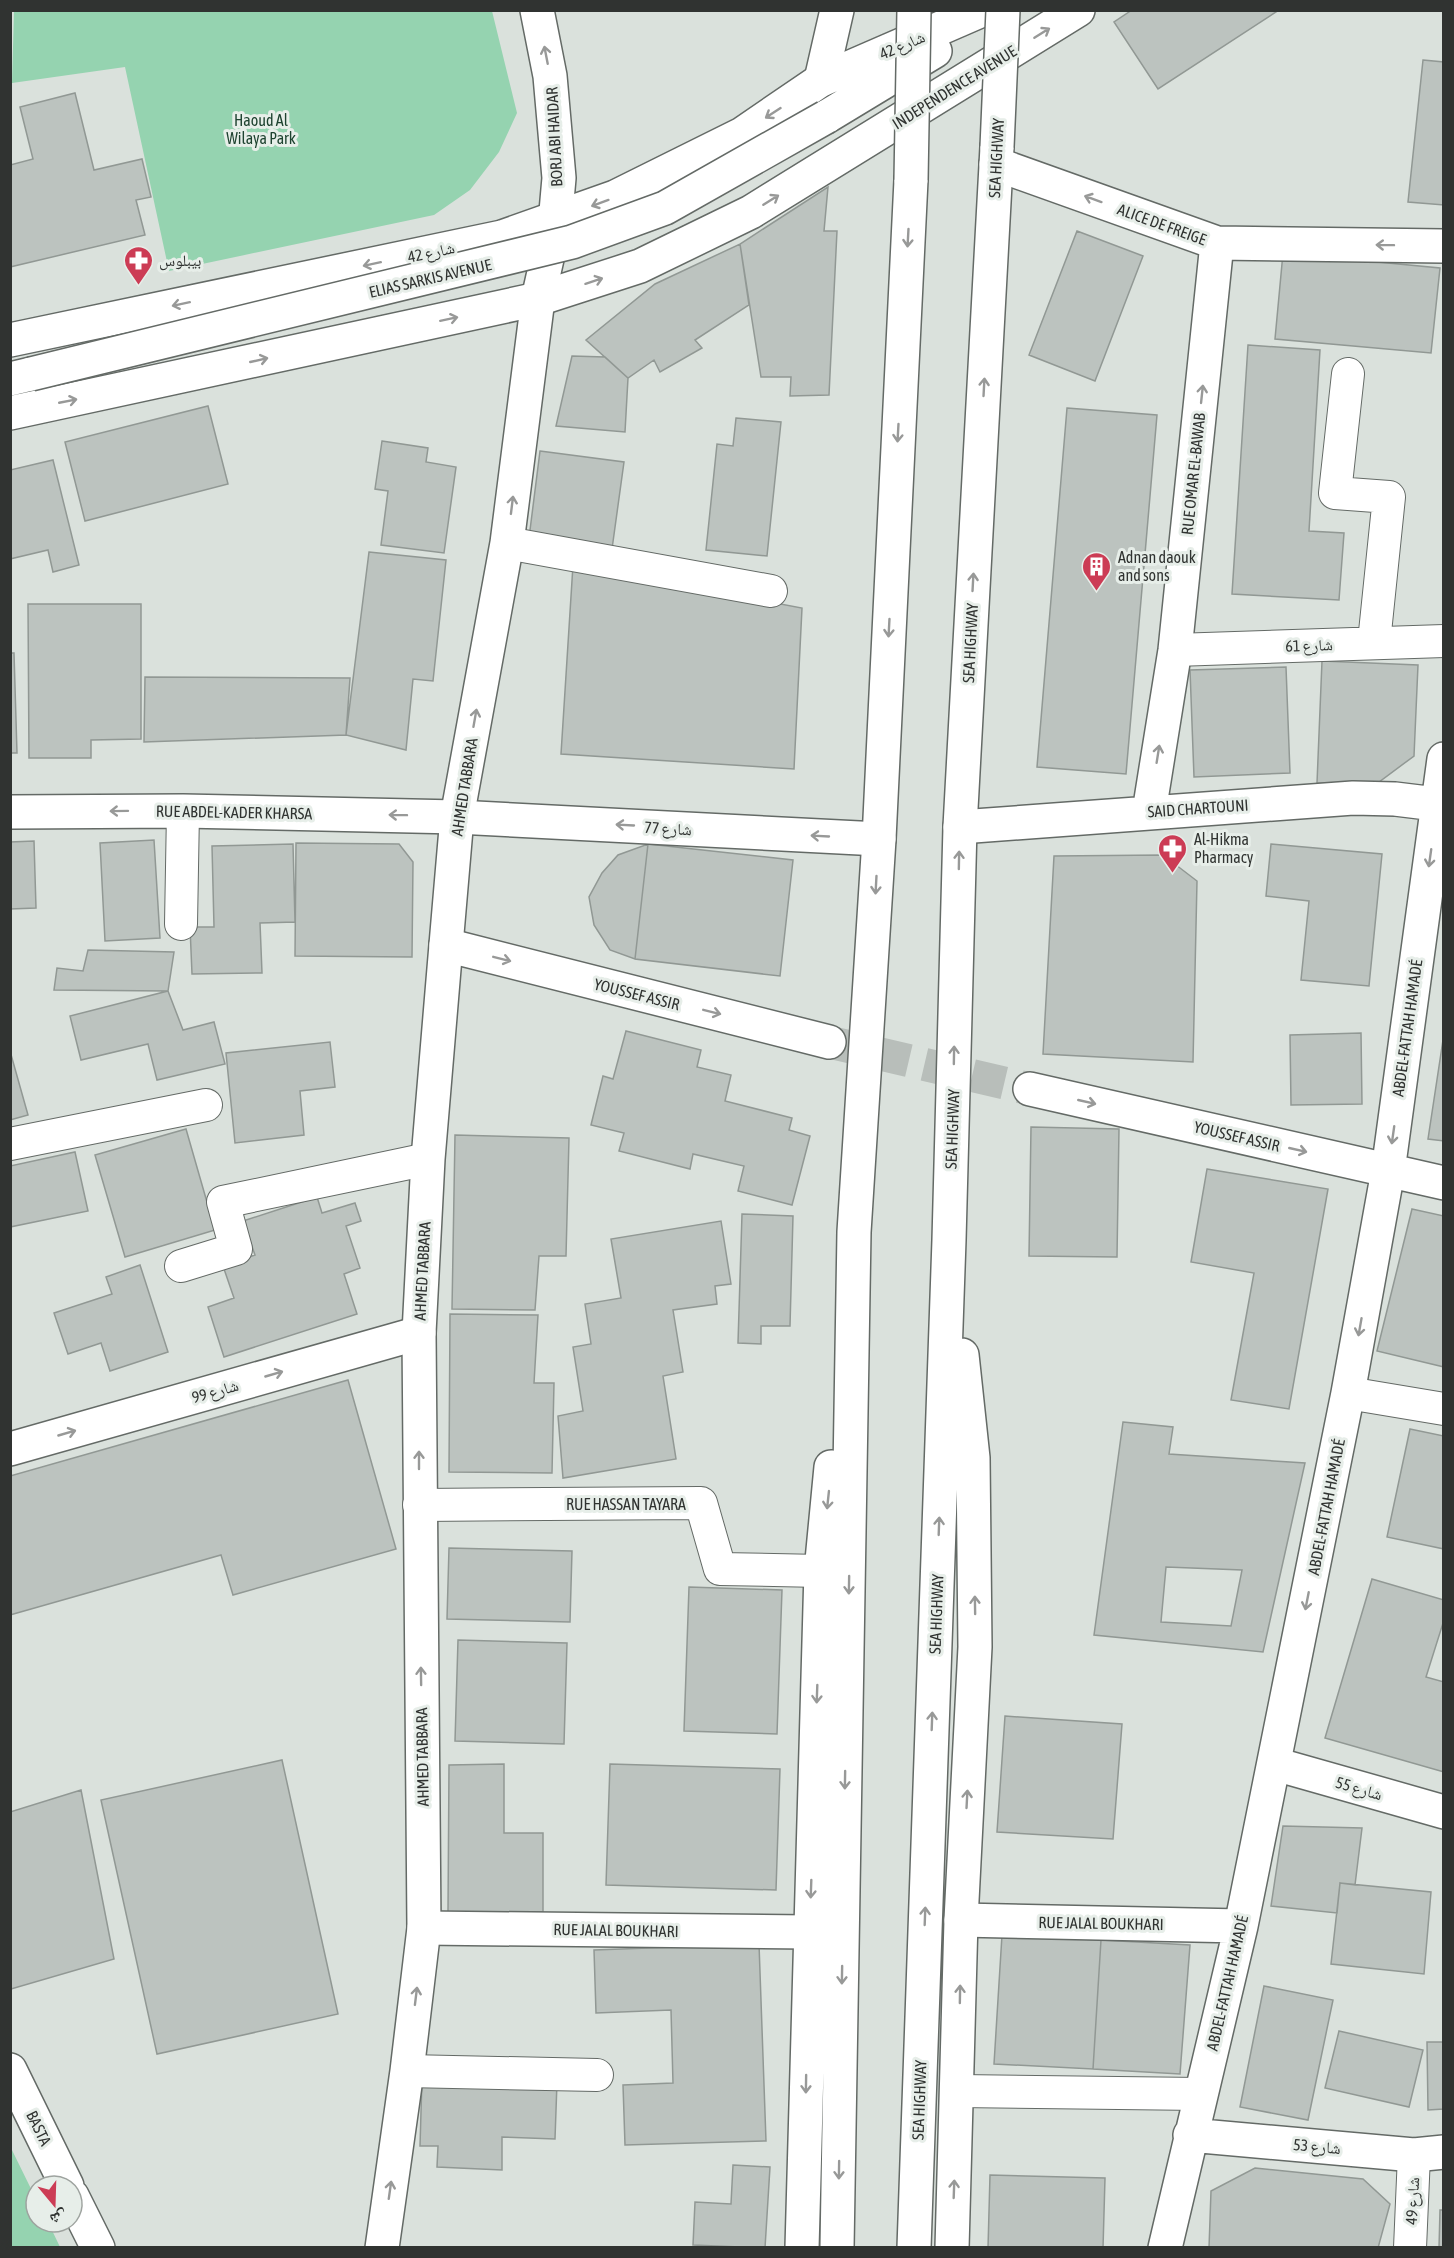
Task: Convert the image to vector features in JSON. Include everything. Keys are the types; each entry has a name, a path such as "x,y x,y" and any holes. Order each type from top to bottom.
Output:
{"main road":[{"name":"BORJ ABI HAIDAR","path":"537,10 550,76 559,178 556,219 538,299"},
{"path":"821,80 837,10"},
{"path":"802,2247 809,1932 821,1571 854,1232 879,839 911,180 914,10"},
{"name":"INDEPENDENCE AVENUE","path":"538,299 640,266 751,213 1078,10"},
{"name":"شارع 42","path":"10,340 502,237 615,197 742,134 821,80 992,13"},
{"path":"974,74 992,13"},
{"name":"ELIAS SARKIS AVENUE","path":"21,376 572,242 665,208 826,117 992,13"},
{"name":"SEA HIGHWAY","path":"914,2247 949,1240 960,827 996,155 992,13"},
{"name":"ALICE DE FREIGE","path":"996,155 1217,243 1443,246"},
{"name":"RUE OMAR EL-BAWAB","path":"1149,812 1175,650 1217,243"},
{"path":"10,412 538,299"},
{"name":"AHMED TABBARA","path":"382,2247 407,2071 424,1928 418,1332 428,1159 457,817 507,543 538,299"},
{"name":"ABDEL-FATTAH HAMADÉ","path":"1165,2247 1241,1926 1348,1393 1388,1171 1440,804 1443,759"},
{"name":"SAID CHARTOUNI","path":"960,827 1353,798 1440,804"},
{"name":"RUE ABDEL-KADER KHARSA","path":"10,812 183,811 457,817"},
{"name":"شارع 77","path":"457,817 879,839"},
{"name":"YOUSSEF ASSIR","path":"446,945 829,1042"},
{"name":"YOUSSEF ASSIR","path":"1030,1089 1443,1183"},
{"path":"837,2247 854,1232"},
{"path":"949,1240 973,1458 975,1647 961,1920 952,2247"},
{"name":"شارع 99","path":"10,1449 418,1332"},
{"name":"شارع 55","path":"1275,1764 1443,1812"},
{"name":"RUE JALAL BOUKHARI","path":"961,1920 1241,1926"},
{"name":"RUE JALAL BOUKHARI","path":"424,1928 809,1932"},
{"name":"BASTA","path":"10,2070 61,2174"},
{"name":"شارع 53","path":"1190,2135 1429,2154"},
{"path":"84,2220 98,2247"}],"street":[{"path":"1348,374 1335,493 1389,497 1374,642"},
{"path":"507,543 771,591"},
{"name":"شارع 61","path":"1175,650 1443,641"},
{"path":"181,924 183,811"},
{"path":"10,1144 206,1106"},
{"path":"181,1266 236,1249 223,1202 428,1159"},
{"path":"1348,1393 1443,1409"},
{"name":"RUE HASSAN TAYARA","path":"419,1505 700,1503 720,1569 821,1571"},
{"path":"407,2071 597,2075"},
{"path":"958,2091 1200,2094"},
{"name":"شارع 49","path":"1410,2247 1429,2154"}],"green space":[{"name":"Haoud Al Wilaya Park","path":"14,11 492,11 517,113 499,152 470,190 434,215 169,271 125,67 12,83"},
{"path":"11,2148 24,2175 24,2234 54,2234 60,2247 11,2247"}],"building":[{"path":"1132,10 1279,10 1158,89 1114,22"},
{"path":"1423,60 1444,62 1444,205 1408,202"},
{"path":"75,93 94,170 142,159 151,197 136,200 145,235 10,267 10,165 33,159 20,107"},
{"path":"828,187 824,231 837,231 829,395 790,396 791,377 761,377 740,244"},
{"path":"1077,231 1143,256 1095,381 1029,355"},
{"path":"740,244 749,305 695,340 702,348 660,372 654,360 628,378 586,340 655,284"},
{"path":"1283,253 1440,268 1431,353 1275,339"},
{"path":"1248,345 1320,350 1309,531 1344,533 1339,600 1232,594"},
{"path":"572,356 605,357 628,378 625,432 556,426"},
{"path":"208,406 228,484 85,521 65,442"},
{"name":"Adnan daouk and sons","path":"1067,408 1157,415 1126,774 1037,767"},
{"path":"736,418 781,422 767,556 706,550 717,444 733,446"},
{"path":"382,441 428,448 426,462 456,467 444,553 381,545 388,491 375,489"},
{"path":"540,451 624,462 612,549 529,538"},
{"path":"53,460 79,565 53,572 48,550 10,559 10,470"},
{"path":"369,552 446,560 433,681 413,679 406,750 346,735"},
{"path":"573,565 802,608 794,769 561,754"},
{"path":"28,604 141,604 141,739 91,740 91,758 29,758"},
{"path":"10,653 14,653 17,753 10,753"},
{"path":"1322,661 1418,665 1414,756 1375,785 1317,783"},
{"path":"1286,667 1290,773 1194,777 1190,670"},
{"path":"145,677 350,678 346,735 144,742"},
{"path":"154,840 160,938 105,941 100,843"},
{"path":"34,841 36,908 10,909 10,842"},
{"path":"296,843 399,844 413,862 412,957 295,956"},
{"path":"293,844 295,922 260,923 262,973 192,974 190,927 214,927 212,846"},
{"path":"648,844 793,860 780,976 635,959"},
{"path":"648,844 635,959 610,950 594,925 589,897 602,873 618,855"},
{"path":"1271,844 1382,854 1369,986 1301,980 1309,901 1266,896"},
{"path":"1163,855 1197,881 1193,1062 1043,1054 1054,856"},
{"path":"88,950 174,952 168,991 54,990 57,968 83,971"},
{"path":"168,991 183,1030 214,1022 225,1064 157,1080 148,1044 81,1060 70,1016"},
{"path":"626,1031 701,1050 697,1067 731,1075 725,1101 792,1118 789,1130 810,1136 792,1205 738,1191 744,1166 693,1154 690,1169 619,1151 624,1133 591,1125 603,1076 613,1079"},
{"path":"1361,1033 1362,1104 1291,1105 1290,1035"},
{"path":"1444,1040 1444,1141 1428,1139"},
{"path":"330,1042 335,1087 300,1091 304,1135 235,1143 226,1053"},
{"path":"10,1051 28,1115 10,1120"},
{"path":"1031,1127 1119,1129 1117,1257 1029,1256"},
{"path":"186,1129 215,1230 125,1257 95,1155"},
{"path":"455,1135 569,1138 566,1256 539,1256 535,1310 452,1309"},
{"path":"75,1152 88,1211 10,1227 10,1166"},
{"path":"1207,1169 1328,1189 1289,1409 1231,1400 1254,1273 1191,1262"},
{"path":"317,1197 322,1213 355,1203 361,1221 346,1226 360,1268 344,1274 357,1314 224,1357 208,1307 234,1298 223,1266 255,1255 243,1221"},
{"path":"1412,1209 1444,1216 1444,1367 1377,1351"},
{"path":"742,1214 793,1216 790,1326 761,1326 761,1344 738,1343"},
{"path":"721,1221 731,1284 715,1286 717,1304 673,1310 683,1372 663,1376 676,1459 563,1478 558,1416 583,1411 573,1347 591,1344 585,1304 621,1298 611,1239"},
{"path":"140,1265 168,1352 110,1371 101,1343 68,1354 54,1313 112,1294 106,1277"},
{"path":"450,1314 538,1315 534,1383 554,1383 552,1473 449,1472"},
{"path":"348,1380 396,1549 233,1595 221,1555 10,1615 10,1476"},
{"path":"1123,1422 1173,1427 1169,1454 1305,1463 1263,1652 1094,1635","holes":["1166,1567 1242,1570 1231,1626 1161,1622"]},
{"path":"1410,1429 1444,1436 1444,1549 1387,1537"},
{"path":"449,1548 572,1551 570,1622 447,1619"},
{"path":"1372,1579 1444,1600 1444,1620 1426,1677 1444,1682 1444,1772 1325,1738"},
{"path":"689,1587 782,1590 777,1734 684,1731"},
{"path":"458,1640 567,1643 564,1744 455,1741"},
{"path":"1005,1716 1122,1724 1113,1839 997,1832"},
{"path":"282,1760 338,2014 157,2054 101,1800"},
{"path":"504,1764 504,1833 543,1833 543,1912 448,1912 449,1765"},
{"path":"610,1764 780,1769 776,1890 606,1885"},
{"path":"81,1790 114,1959 11,1989 10,1812"},
{"path":"1283,1826 1362,1828 1355,1885 1340,1883 1337,1913 1271,1906"},
{"path":"1340,1883 1431,1892 1424,1974 1331,1964"},
{"path":"1002,1935 1101,1940 1093,2069 994,2064"},
{"path":"1101,1940 1190,1945 1180,2074 1093,2069"},
{"path":"759,1944 766,2141 625,2145 623,2085 673,2083 671,2010 596,2013 594,1950"},
{"path":"1264,1986 1333,2000 1308,2120 1240,2107"},
{"path":"1339,2031 1423,2050 1409,2107 1325,2088"},
{"path":"1427,2042 1444,2042 1444,2109 1428,2110"},
{"path":"422,2078 557,2082 555,2139 502,2137 502,2170 437,2167 438,2146 420,2146"},
{"path":"733,2165 770,2167 765,2248 693,2245 695,2202 731,2204"},
{"path":"1255,2168 1363,2179 1390,2204 1378,2248 1209,2248 1211,2191"},
{"path":"990,2175 1105,2178 1103,2248 988,2248"},
{"path":"1440,2210 1444,2210 1444,2248 1439,2248"}],"tunnel":[{"path":"829,1042 1030,1089"}],"place":[{"name":"بيبلوس","path":"138,286"},
{"name":"Adnan daouk and sons","path":"1097,592"},
{"name":"Al-Hikma Pharmacy","path":"1173,874"}]}
